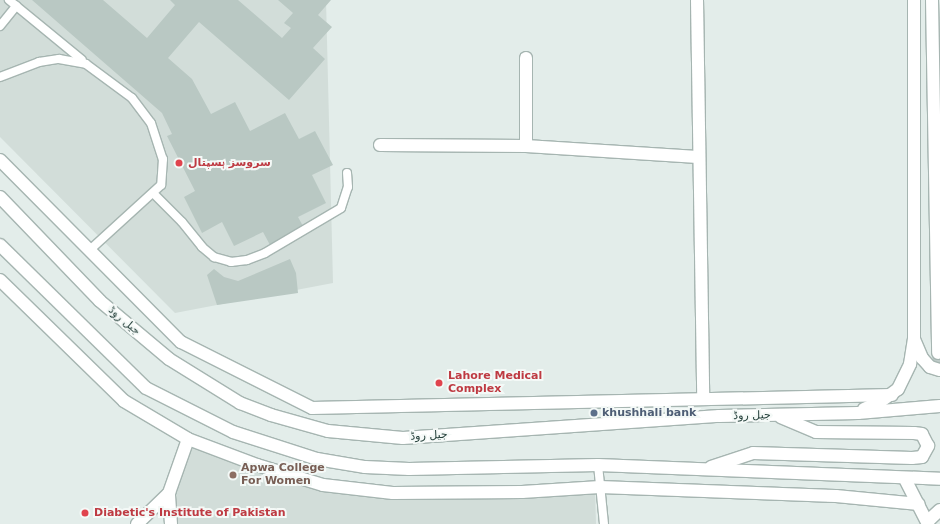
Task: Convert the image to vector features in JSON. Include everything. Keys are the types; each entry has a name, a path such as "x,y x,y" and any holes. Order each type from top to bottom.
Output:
{"main road":[{"path":"697,0 698,157 703,399"},
{"path":"853,413 892,394 898,389 910,364 914,339 914,0"},
{"path":"932,0 938,353"},
{"path":"526,58 526,146"},
{"path":"380,144 526,146 698,157"},
{"path":"0,160 91,249 181,342 312,408 892,394"},
{"name":"جیل روڈ","path":"0,197 100,301 168,359 240,403 278,417 328,431 402,438 719,416 853,413 940,406"},
{"path":"0,245 146,388 233,432 317,459 365,467 409,469 598,465 906,479 940,479"},
{"path":"0,280 124,401 188,439 257,465 323,485 386,492 522,492 600,487 836,496 919,504"},
{"path":"914,339 922,358 930,367 940,370"},
{"path":"702,470 753,453 912,458 922,457 928,446 922,434 816,432 778,415"},
{"path":"171,524 169,493 188,439"},
{"path":"906,479 928,522 940,510"},
{"path":"137,524 169,493"}],"lane":[{"path":"9,0 86,64 132,98 151,123 163,159 161,185 124,217 91,249"},
{"path":"0,26 16,6"},
{"path":"0,77 39,62 59,59 86,64"},
{"path":"153,193 182,222 202,247 214,257 231,262 247,260 265,253 341,208 348,187 348,173"},
{"path":"598,465 604,524"}],"shaded area":[{"name":"سروسز ہسپتال","path":"0,0 326,0 333,283 175,313 0,137"},
{"name":"Apwa College For Women","path":"188,439 323,485 393,493 595,487 596,524 171,524 169,493"}],"building":[{"path":"32,0 103,0 147,38 175,5 170,0 238,0 282,38 291,28 284,23 293,13 278,0 331,0 318,15 332,27 313,48 325,59 289,100 199,22 168,58 192,79 211,114 235,102 250,131 285,113 299,139 315,131 333,165 312,175 326,203 298,217 304,228 270,245 263,232 234,246 222,222 202,233 184,197 195,191 167,136 172,134 162,113"},
{"path":"290,259 296,273 298,293 217,305 207,275 214,269 224,277 238,281"}],"tunnel":[{"path":"938,353 940,373"}],"place":[{"name":"سروسز ہسپتال","path":"179,163"},
{"name":"Lahore Medical Complex","path":"439,383"},
{"name":"khushhali bank","path":"594,413"},
{"name":"Apwa College For Women","path":"233,475"},
{"name":"Diabetic's Institute of Pakistan","path":"85,513"}]}
